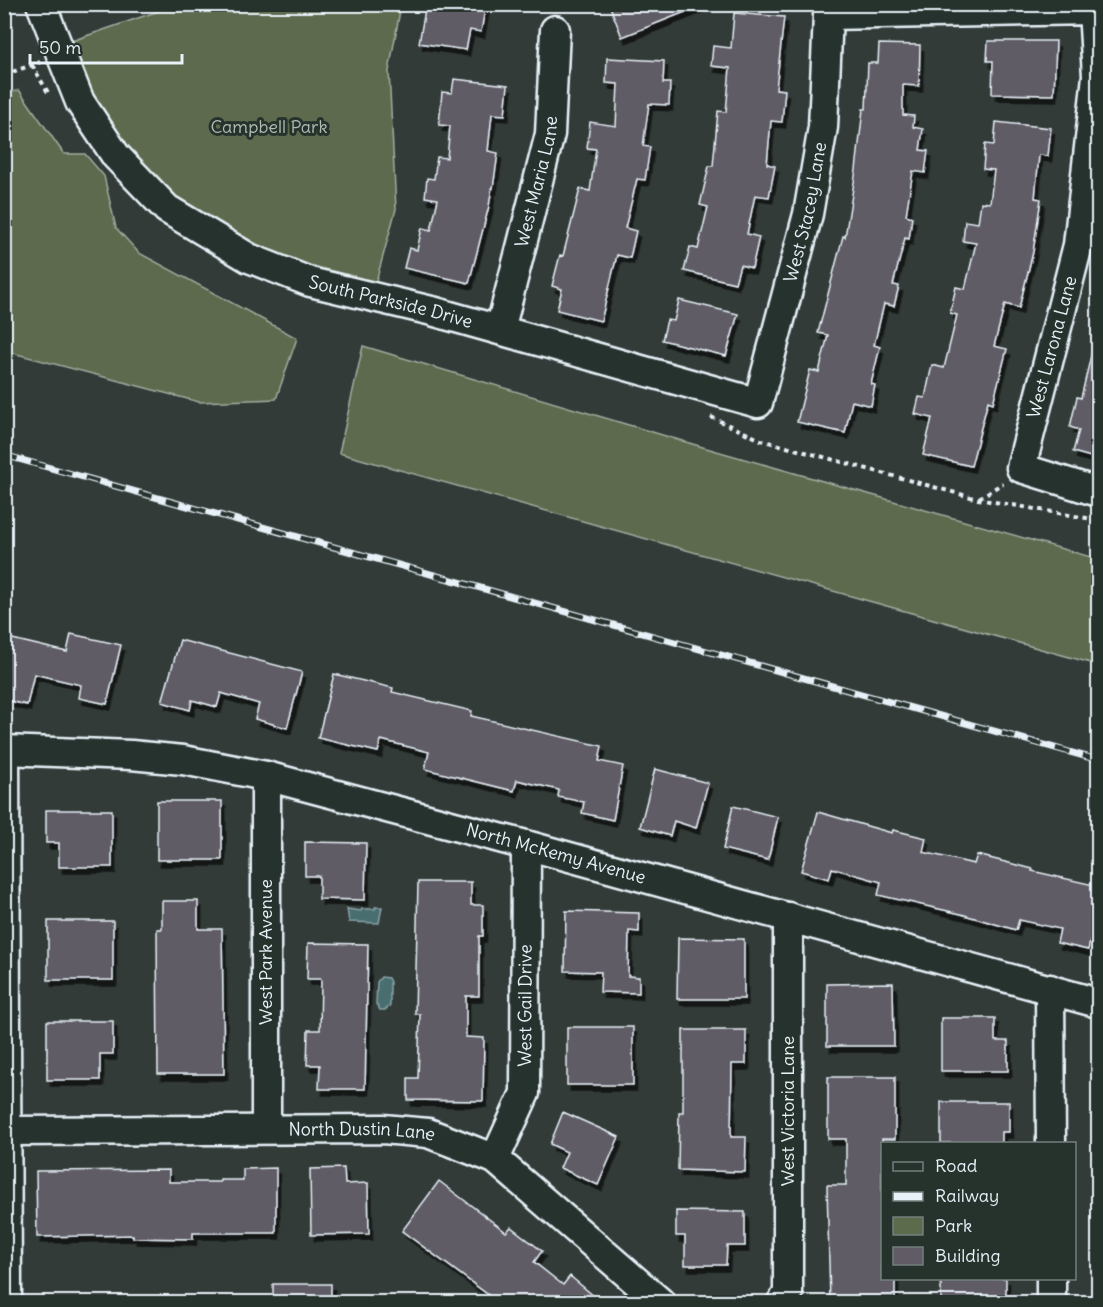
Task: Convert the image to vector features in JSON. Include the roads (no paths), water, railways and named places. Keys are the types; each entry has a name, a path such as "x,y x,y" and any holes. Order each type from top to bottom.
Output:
{"street":[{"name":"South Parkside Drive","path":"41,4 80,102 116,156 167,209 249,258 310,282 422,308 758,403"},
{"name":"West Stacey Lane","path":"758,403 808,214 823,127 828,15 1093,10"},
{"name":"West Larona Lane","path":"1093,10 1098,76 1078,245 1020,468 1098,492"},
{"name":"West Maria Lane","path":"500,330 550,134 555,30"},
{"name":"North McKemy Avenue","path":"5,750 131,754 183,760 266,776 526,845 1098,1003"},
{"path":"5,750 7,1302"},
{"name":"West Park Avenue","path":"266,776 266,1128"},
{"name":"West Gail Drive","path":"495,1160 525,1094 526,845"},
{"name":"West Victoria Lane","path":"782,1302 788,1294 788,917"},
{"path":"1050,989 1051,1142"},
{"name":"North Dustin Lane","path":"5,1131 266,1128 383,1129 428,1133 495,1160 660,1302"},
{"path":"1051,1280 1051,1302"}],"water":[{"path":"375,907 382,907 379,923 349,922 347,909 361,911 362,909 375,909"},
{"path":"381,977 388,978 390,982 390,1006 385,1010 380,1010 376,1004 377,982"}],"railway":[{"path":"4,455 1098,760"}],"park label":[{"name":"Campbell Park","path":"269,127"}]}
